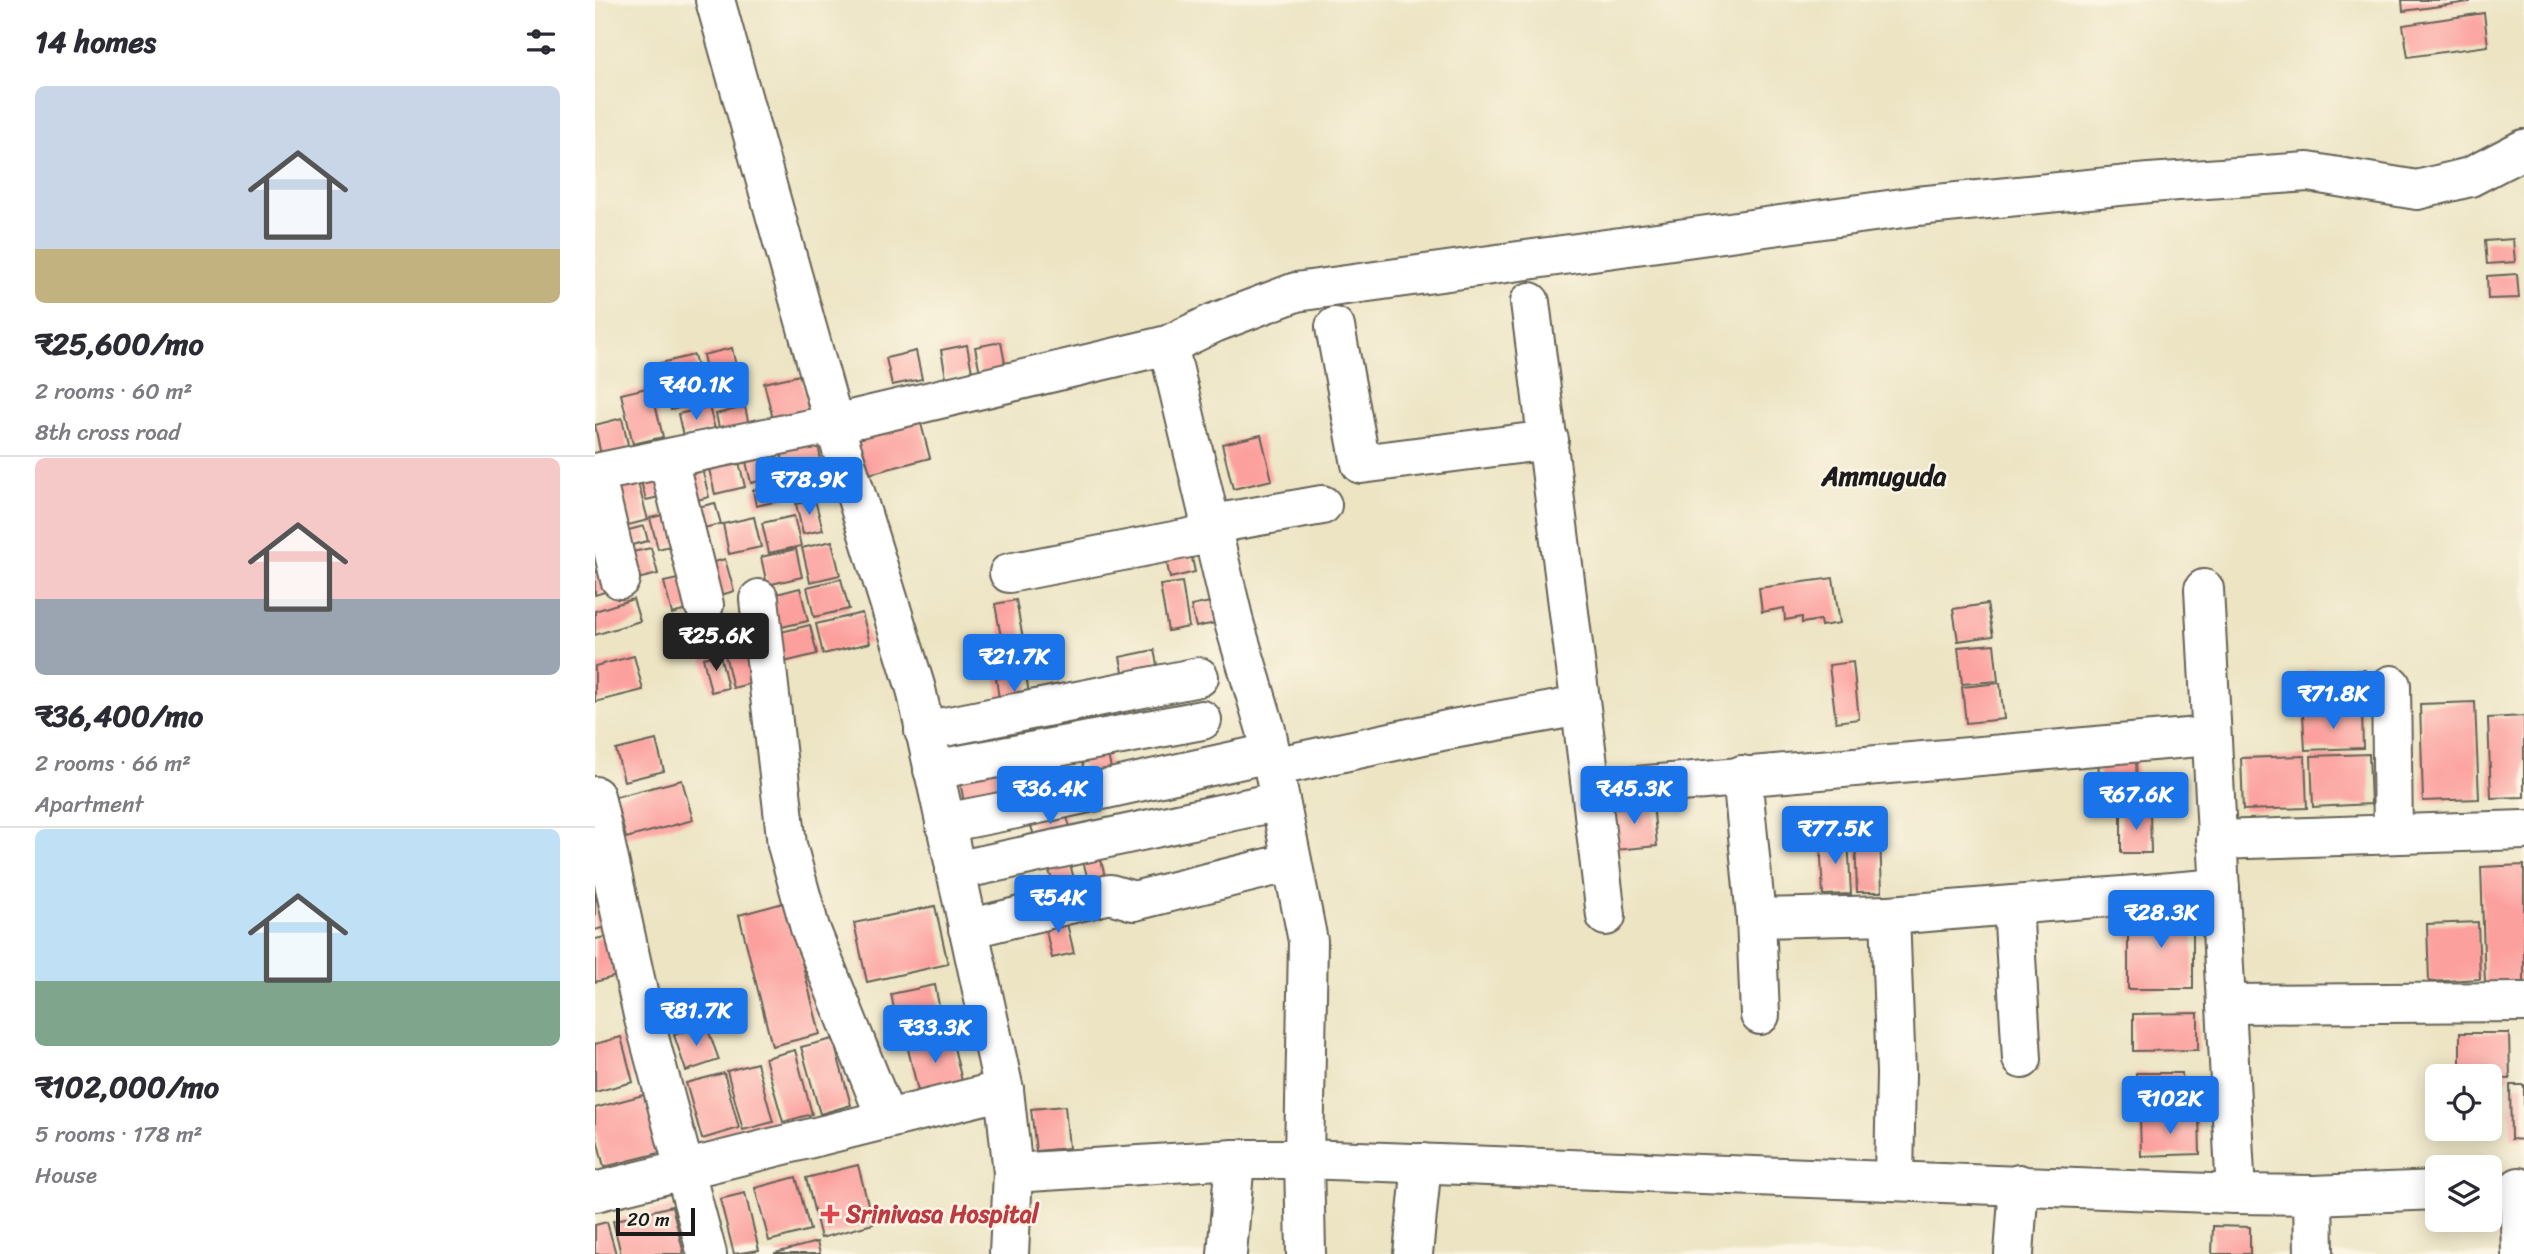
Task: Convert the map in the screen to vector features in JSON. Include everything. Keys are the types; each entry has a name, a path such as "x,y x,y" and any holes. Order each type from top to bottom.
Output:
{"street":[{"path":"715,0 834,424 916,689 1004,1090 1013,1173 1009,1254"},
{"path":"619,579 595,473 834,424 1168,345 1214,323 1296,292 1508,260 1917,206 2149,183 2308,172 2417,190 2470,177 2524,149"},
{"path":"1530,302 1606,916"},
{"path":"1335,327 1361,464 1549,440"},
{"path":"1168,345 1274,774 1308,941 1304,1159 1306,1254"},
{"path":"668,458 704,605"},
{"path":"1009,573 1322,505"},
{"path":"2204,589 2236,1194"},
{"path":"759,599 787,845 810,929 886,1118"},
{"path":"924,731 1199,677"},
{"path":"2391,685 2393,834"},
{"path":"955,872 1274,774 1447,730 1580,706"},
{"path":"933,770 1202,720"},
{"path":"1590,780 1602,789 2210,736"},
{"path":"945,823 1021,808 1274,774"},
{"path":"1741,775 1756,918 1760,1015"},
{"path":"595,796 643,1015 687,1171 707,1254"},
{"path":"2216,840 2524,830"},
{"path":"968,929 1110,894 1134,901 1292,862"},
{"path":"1756,918 1890,915 2220,888"},
{"path":"2013,905 2022,1059"},
{"path":"1890,915 1896,1073 1894,1180"},
{"path":"2226,1004 2524,1002"},
{"path":"595,1192 1004,1090"},
{"path":"1227,1254 1234,1159"},
{"path":"1013,1173 1234,1159 1304,1159 2236,1194 2313,1195 2425,1191"},
{"path":"1413,1254 1422,1163"},
{"path":"2014,1254 2019,1184"},
{"path":"2511,1187 2521,1254"},
{"path":"2313,1195 2314,1254"}],"building":[{"path":"2402,0 2470,0 2470,2 2403,11"},
{"path":"2484,13 2488,46 2408,57 2403,25"},
{"path":"2513,239 2515,262 2487,264 2485,241"},
{"path":"2517,274 2519,298 2488,299 2487,276"},
{"path":"1001,342 1006,369 980,373 975,347"},
{"path":"967,345 972,372 946,377 941,350"},
{"path":"732,348 738,375 709,382 703,355"},
{"path":"916,351 922,379 892,385 886,358"},
{"path":"694,355 699,374 658,384 653,365"},
{"path":"800,375 811,418 775,427 764,383"},
{"path":"700,380 706,402 671,410 666,388"},
{"path":"651,387 663,437 633,444 621,394"},
{"path":"709,407 715,429 683,436 678,414"},
{"path":"745,407 749,425 720,432 716,414"},
{"path":"918,412 930,458 865,475 853,430"},
{"path":"622,418 629,449 601,456 595,425"},
{"path":"1261,435 1272,480 1233,489 1222,444"},
{"path":"816,436 822,465 786,474 779,445"},
{"path":"773,446 780,476 751,483 744,453"},
{"path":"738,458 745,487 715,494 708,465"},
{"path":"662,468 668,495 646,500 639,474"},
{"path":"702,468 709,497 685,503 678,474"},
{"path":"638,483 648,520 620,527 611,489"},
{"path":"783,483 787,499 756,506 753,490"},
{"path":"815,500 823,530 803,534 796,504"},
{"path":"715,503 721,524 690,531 685,510"},
{"path":"675,512 682,543 658,549 650,518"},
{"path":"794,516 801,546 769,553 762,523"},
{"path":"754,517 761,547 729,554 723,524"},
{"path":"644,526 648,541 620,548 617,533"},
{"path":"832,541 840,575 810,582 802,548"},
{"path":"1189,544 1195,572 1170,578 1164,550"},
{"path":"651,548 658,574 625,582 619,555"},
{"path":"796,549 802,577 767,585 761,557"},
{"path":"725,559 734,591 708,599 699,566"},
{"path":"612,567 618,588 595,595 595,572"},
{"path":"687,577 694,608 672,614 664,582"},
{"path":"1833,578 1840,623 1821,626 1820,620 1802,623 1802,617 1785,620 1784,608 1762,612 1759,588"},
{"path":"841,579 849,609 814,617 807,587"},
{"path":"1182,582 1189,627 1168,631 1160,585"},
{"path":"800,588 808,621 777,628 769,596"},
{"path":"633,599 640,621 595,635 595,611"},
{"path":"1016,600 1026,656 1005,659 995,604"},
{"path":"1215,601 1220,622 1196,627 1191,606"},
{"path":"1987,604 1993,636 1958,641 1953,609"},
{"path":"862,613 870,643 823,654 816,624"},
{"path":"810,625 817,654 784,662 777,633"},
{"path":"1994,644 1998,681 1962,684 1958,647"},
{"path":"747,645 756,682 733,688 724,650"},
{"path":"1154,650 1160,679 1126,686 1120,657"},
{"path":"720,654 728,688 711,692 703,658"},
{"path":"634,656 643,690 595,702 595,666"},
{"path":"1853,662 1859,719 1836,722 1829,665"},
{"path":"2331,670 2333,708 2307,709 2305,671"},
{"path":"2365,670 2366,706 2337,707 2336,671"},
{"path":"1026,674 1031,709 1001,713 996,678"},
{"path":"2000,683 2004,719 1966,723 1962,687"},
{"path":"2475,702 2479,799 2423,801 2420,704"},
{"path":"2362,712 2363,748 2305,750 2303,714"},
{"path":"2524,716 2524,797 2491,798 2488,718"},
{"path":"656,740 664,771 624,781 616,750"},
{"path":"1106,746 1112,773 1085,778 1080,751"},
{"path":"2098,754 2136,754 2137,803 2100,804"},
{"path":"2369,754 2371,804 2313,807 2311,756"},
{"path":"2305,756 2307,808 2243,810 2241,758"},
{"path":"1037,757 1044,798 966,813 958,771"},
{"path":"682,780 693,820 626,838 615,797"},
{"path":"1653,802 1657,846 1615,850 1610,806"},
{"path":"1063,805 1073,836 1037,847 1028,815"},
{"path":"2121,810 2150,811 2151,853 2121,853"},
{"path":"1848,837 1851,894 1823,895 1820,838"},
{"path":"1855,837 1880,837 1882,892 1857,892"},
{"path":"1098,849 1105,876 1088,880 1081,853"},
{"path":"1068,857 1078,893 1057,899 1047,863"},
{"path":"2524,865 2524,982 2485,984 2481,867"},
{"path":"595,892 605,927 595,930"},
{"path":"787,902 820,1034 772,1046 739,915"},
{"path":"935,906 948,964 867,982 854,923"},
{"path":"1064,911 1074,953 1052,958 1043,917"},
{"path":"2128,911 2193,911 2193,989 2128,989"},
{"path":"2478,922 2480,979 2429,982 2427,924"},
{"path":"606,937 617,976 595,982 595,939"},
{"path":"935,985 945,1035 901,1044 891,994"},
{"path":"2198,1013 2198,1050 2133,1051 2133,1014"},
{"path":"706,1024 719,1060 686,1071 674,1035"},
{"path":"2460,1033 2509,1033 2510,1079 2502,1079 2502,1064 2460,1064"},
{"path":"621,1037 633,1082 595,1092 595,1044"},
{"path":"833,1039 851,1105 820,1114 801,1047"},
{"path":"952,1039 962,1081 918,1091 908,1049"},
{"path":"795,1050 812,1114 783,1122 765,1058"},
{"path":"757,1063 773,1122 743,1130 727,1071"},
{"path":"724,1073 739,1128 702,1139 686,1083"},
{"path":"2136,1073 2182,1073 2183,1109 2136,1110"},
{"path":"2510,1085 2524,1085 2524,1140 2511,1139"},
{"path":"647,1094 663,1152 604,1167 595,1131 595,1108"},
{"path":"1065,1106 1069,1148 1036,1151 1031,1109"},
{"path":"2199,1115 2200,1154 2141,1156 2140,1117"},
{"path":"858,1165 873,1224 821,1238 806,1178"},
{"path":"796,1177 810,1230 769,1241 755,1188"},
{"path":"745,1193 759,1250 734,1254 720,1199"},
{"path":"672,1206 684,1254 621,1254 613,1221"},
{"path":"607,1222 616,1254 595,1254 595,1225"},
{"path":"2213,1226 2250,1227 2250,1254 2212,1254"},
{"path":"817,1242 820,1254 775,1254 775,1253"}],"place":[{"name":"Srinivasa Hospital","path":"830,1214"}],"district":[{"name":"Ammuguda","path":"1884,476"}]}
